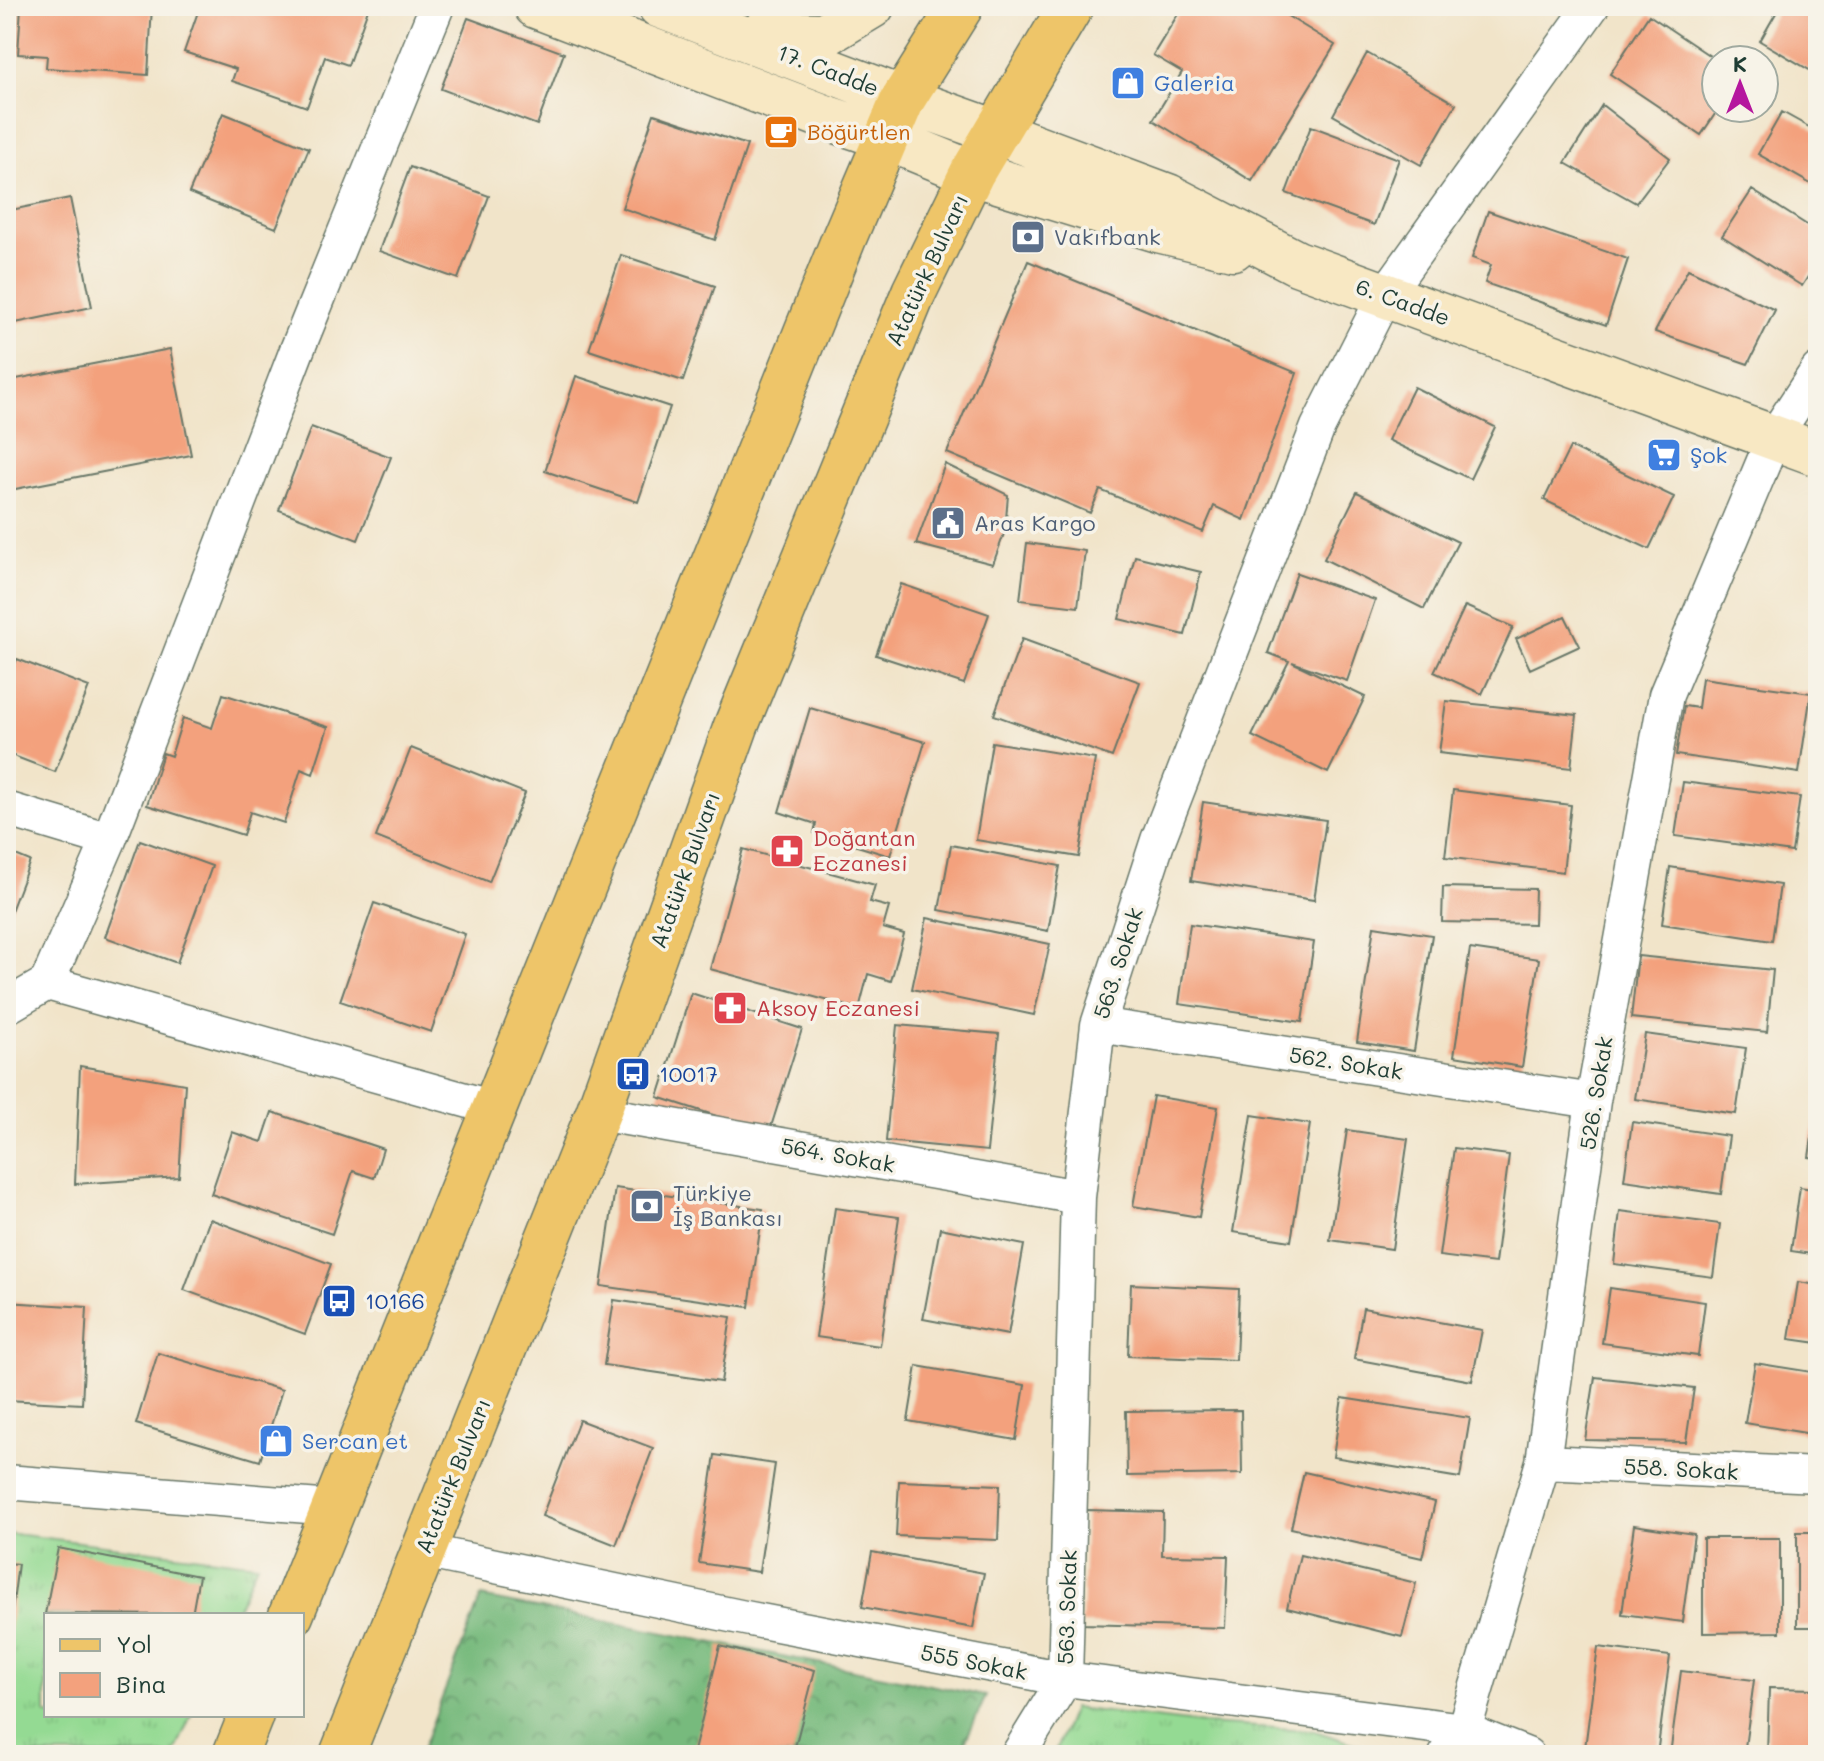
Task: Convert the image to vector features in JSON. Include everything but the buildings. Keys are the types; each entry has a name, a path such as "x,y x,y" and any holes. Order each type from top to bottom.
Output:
{"main road":[{"path":"536,6 828,118 895,119 972,173 1158,230 1297,263"},
{"name":"17. Cadde","path":"660,6 726,31 895,119 996,132"},
{"path":"726,31 824,35 872,6"},
{"path":"292,1613 832,268 895,119 961,6"},
{"name":"Atatürk Bulvarı","path":"342,1755 598,1113 736,726 914,292 972,173 1071,6"},
{"name":"6. Cadde","path":"996,132 1168,196 1297,263 1818,454"},
{"path":"235,1755 250,1717"}],"street":[{"path":"6,1007 47,983 109,840 297,350 437,6"},
{"name":"563. Sokak","path":"1065,1679 1078,1197 1098,1025 1158,840 1312,442 1385,295 1592,6"},
{"name":"526. Sokak","path":"1455,1742 1543,1462 1593,1101 1666,695 1774,437 1818,370"},
{"path":"6,809 109,840"},
{"path":"47,983 494,1108"},
{"name":"562. Sokak","path":"1098,1025 1593,1101"},
{"name":"564. Sokak","path":"598,1113 1078,1197"},
{"name":"558. Sokak","path":"1543,1462 1818,1475"},
{"path":"6,1482 333,1508"},
{"name":"555 Sokak","path":"423,1551 745,1618 1065,1679 1527,1755"},
{"path":"1018,1755 1065,1679"}],"green space":[{"path":"6,1533 257,1564 235,1613 44,1613 44,1717 190,1717 174,1755 6,1755"},
{"path":"481,1597 986,1696 959,1755 420,1755"},
{"path":"1073,1708 1204,1724 1312,1730 1377,1751 1375,1755 1054,1755"}],"place":[{"name":"Galeria","path":"1128,83"},
{"name":"Böğürtlen","path":"781,132"},
{"name":"Vakıfbank","path":"1028,237"},
{"name":"Şok","path":"1664,455"},
{"name":"Aras Kargo","path":"948,523"},
{"name":"Doğantan Eczanesi","path":"787,851"},
{"name":"Aksoy Eczanesi","path":"730,1008"},
{"name":"10017","path":"633,1074"},
{"name":"Türkiye İş Bankası","path":"647,1206"},
{"name":"10166","path":"339,1301"},
{"name":"Sercan et","path":"276,1441"}]}
